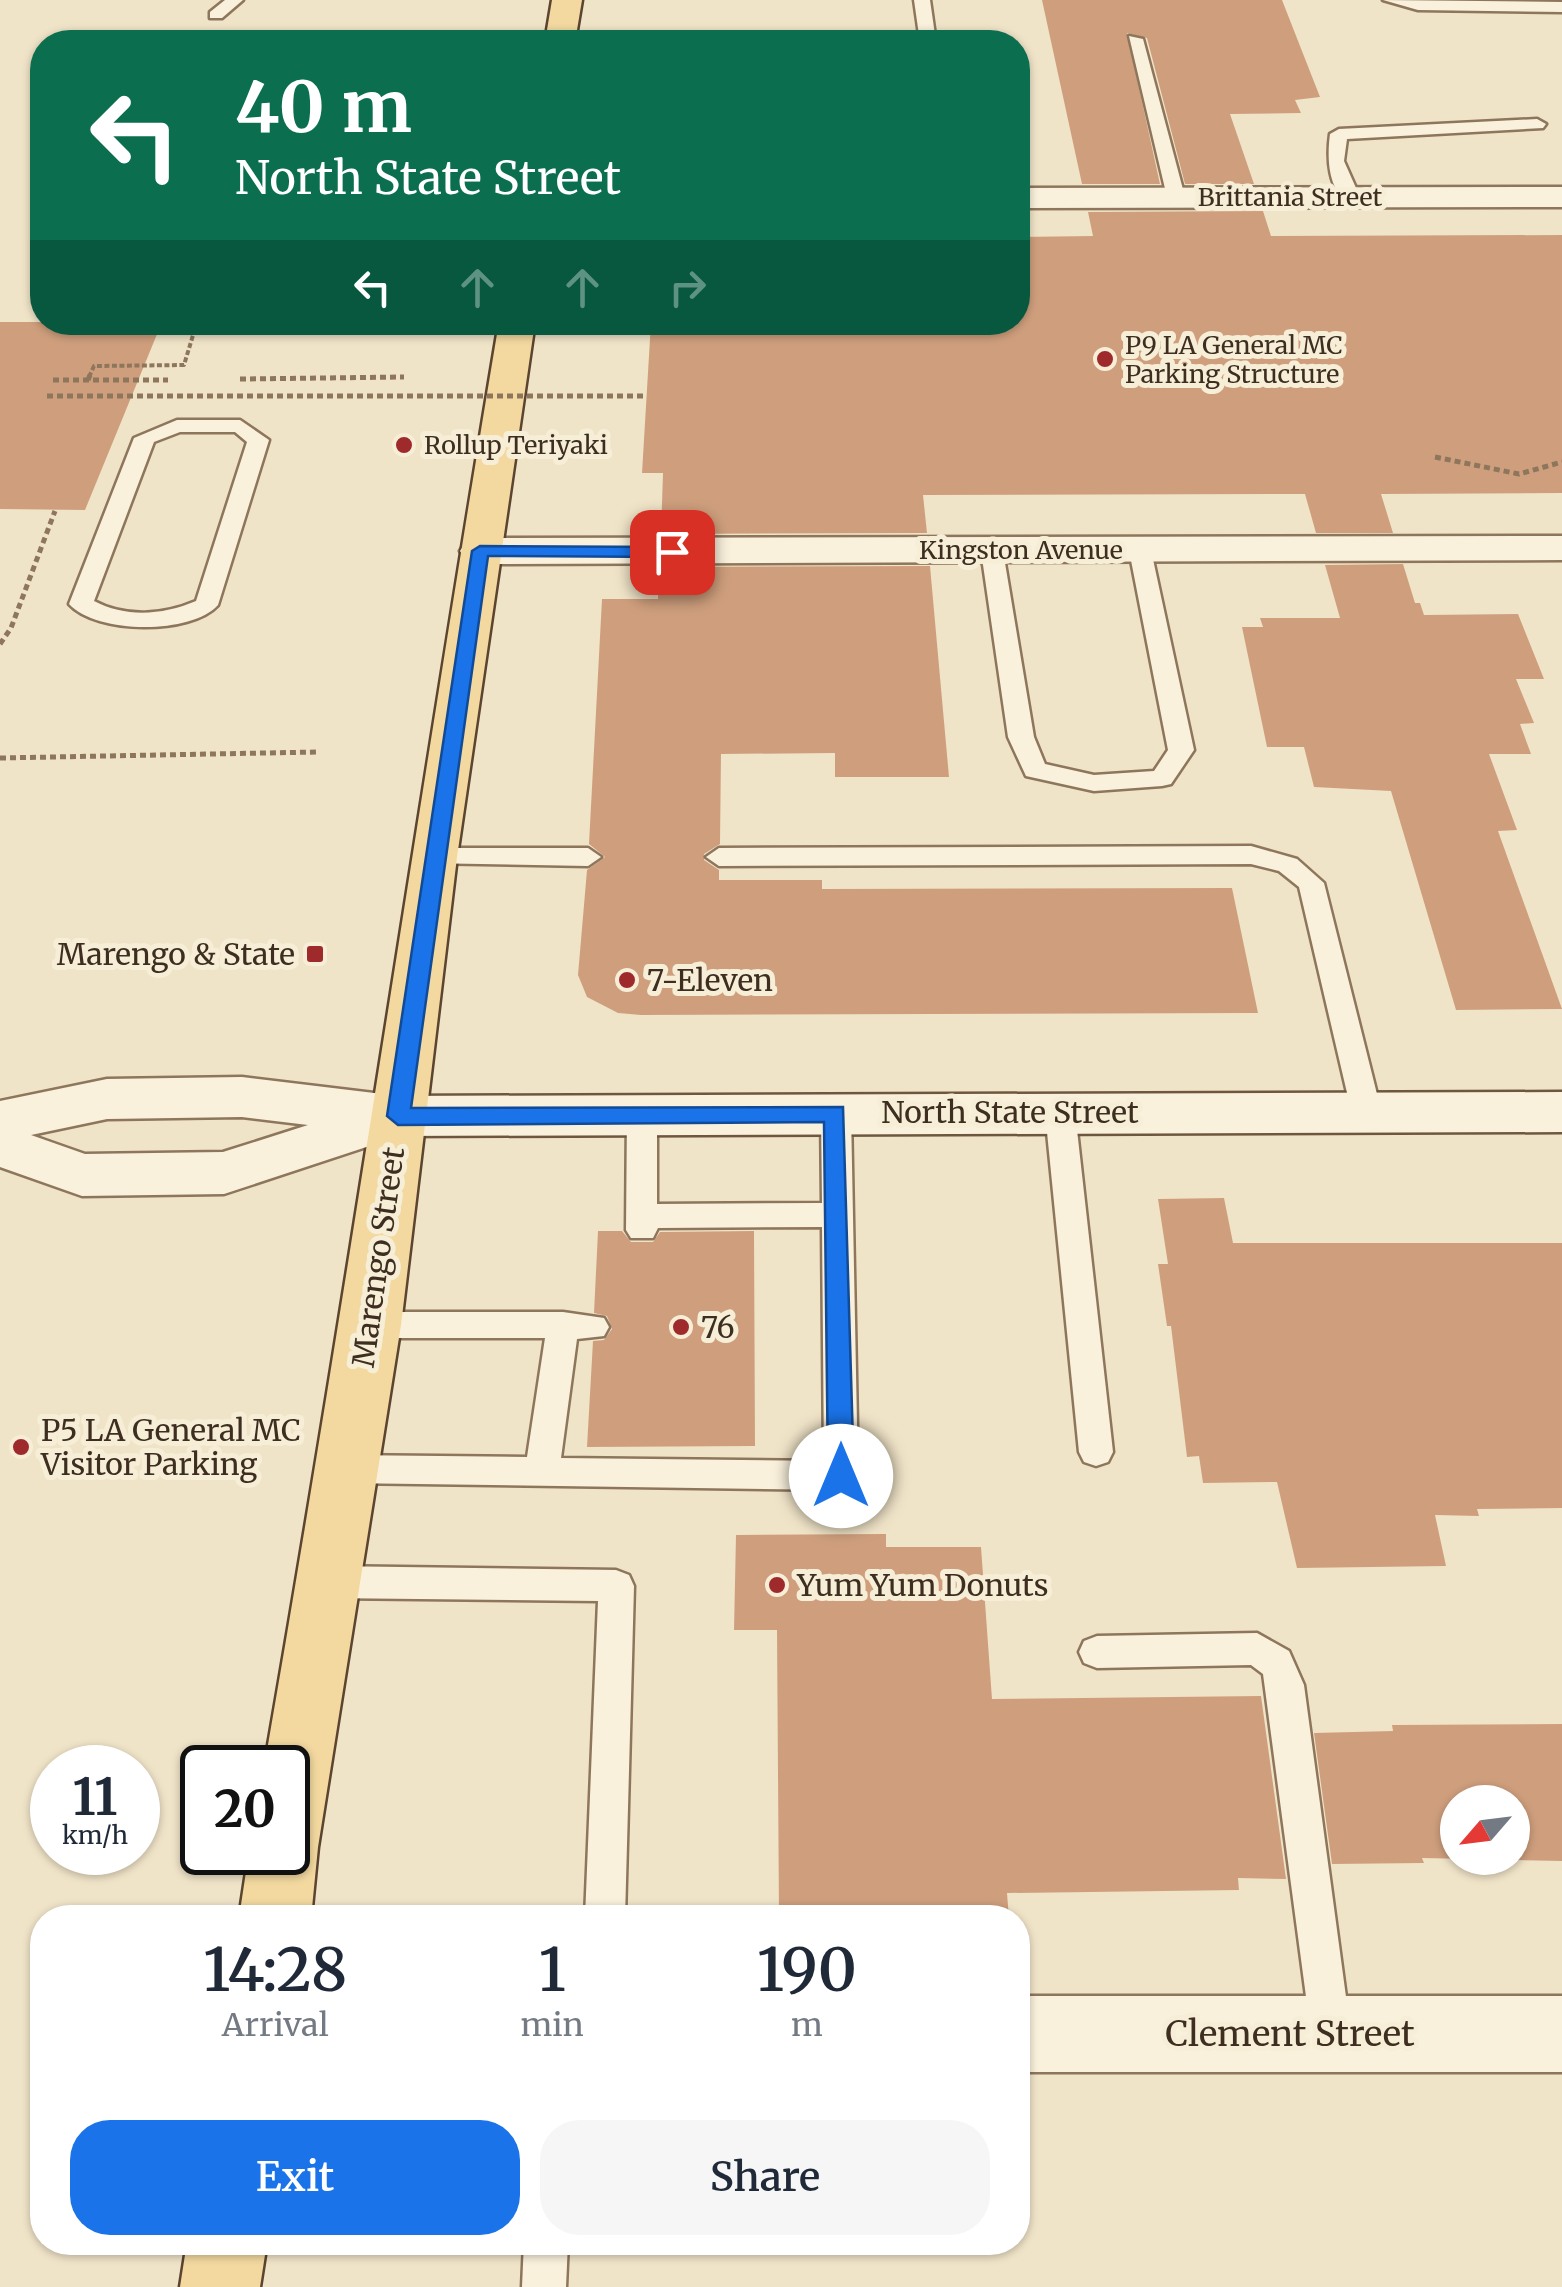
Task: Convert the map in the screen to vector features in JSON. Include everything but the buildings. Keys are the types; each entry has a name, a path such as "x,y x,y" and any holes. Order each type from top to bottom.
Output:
{"main road":[{"path":"562,30 567,0"},
{"name":"Marengo Street","path":"302,1745 370,1325 433,858 516,335"},
{"path":"277,1905 282,1875"},
{"path":"220,2287 224,2255"}],"street":[{"name":"Brittania Street","path":"1030,198 1562,197"},
{"name":"Kingston Avenue","path":"480,551 1562,548"},
{"name":"North State Street","path":"0,1121 107,1099 242,1097 398,1116 1562,1112"},
{"name":"North State Street","path":"0,1145 82,1175 224,1173 398,1116"},
{"name":"Clement Street","path":"1030,2034 1562,2034"}],"lane":[{"path":"216,15 235,0"},
{"path":"922,0 926,30"},
{"path":"1391,0 1418,5 1562,6"},
{"path":"1135,39 1176,197"},
{"path":"1350,197 1335,160 1338,134 1536,124"},
{"path":"177,426 240,426 258,440 222,552 206,605 182,618 102,617 81,604 145,438 177,426"},
{"path":"992,550 1021,736 1035,770 1094,783 1162,778 1181,750 1140,550"},
{"path":"720,857 1250,855 1288,865 1312,882 1366,1110"},
{"path":"433,858 588,857"},
{"path":"1060,1112 1096,1452"},
{"path":"642,1113 642,1223 839,1215"},
{"path":"344,1469 841,1476 836,1113"},
{"path":"370,1325 578,1326 542,1472"},
{"path":"327,1582 616,1586 606,1905"},
{"path":"1097,1652 1257,1648 1276,1663 1286,1684 1331,2034"},
{"path":"544,2287 545,2255"}],"path":[{"path":"88,380 94,366 184,365 193,335"},
{"path":"47,396 646,396"},
{"path":"1435,457 1518,474 1562,462"},
{"path":"0,644 11,628 55,510"},
{"path":"0,758 317,752"}],"place":[{"name":"P9 LA General MC Parking Structure","path":"1105,359"},
{"name":"Rollup Teriyaki","path":"404,445"},
{"name":"Marengo & State","path":"315,954"},
{"name":"7-Eleven","path":"627,980"},
{"name":"76","path":"681,1327"},
{"name":"P5 LA General MC Visitor Parking","path":"21,1447"},
{"name":"Yum Yum Donuts","path":"777,1585"}],"route":[{"path":"672,552 480,551 398,1116 836,1113 841,1476"}]}
